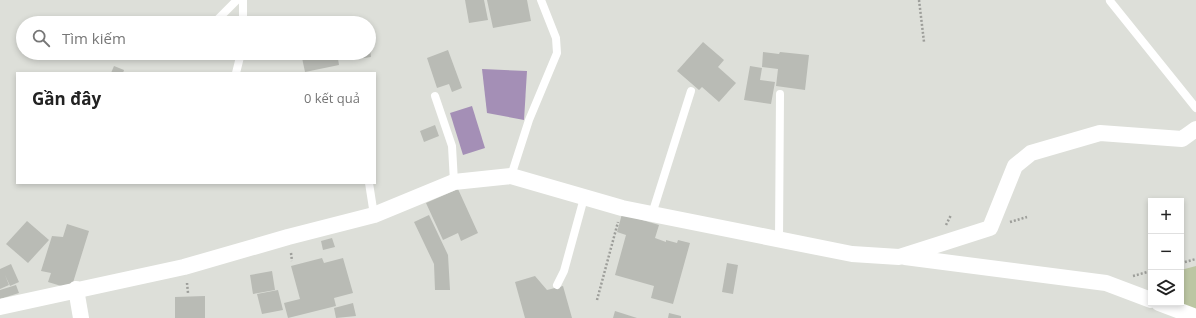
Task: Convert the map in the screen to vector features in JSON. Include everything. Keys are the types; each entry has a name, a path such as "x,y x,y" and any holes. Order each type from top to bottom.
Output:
{"street":[{"path":"900,257 990,228 1015,166 1031,153 1100,133 1182,139 1196,129"},
{"path":"0,307 184,267 374,214 454,182 511,176 622,208 779,240 852,254 900,257 1106,283 1148,299"},
{"path":"76,290 81,318"},
{"path":"1168,306 1196,317"}],"lane":[{"path":"221,16 237,0"},
{"path":"243,0 243,16"},
{"path":"511,176 529,120 557,53 556,38 541,0"},
{"path":"1110,1 1196,108"},
{"path":"236,72 239,60"},
{"path":"652,214 691,92"},
{"path":"779,240 780,94"},
{"path":"435,96 452,146 454,182"},
{"path":"369,184 374,214"},
{"path":"557,284 564,271 584,198"}],"path":[{"path":"919,0 924,42"},
{"path":"597,300 622,208"},
{"path":"1184,262 1196,259"}],"green space":[{"path":"1196,266 1196,313 1184,305 1184,269"}],"shaded area":[{"path":"482,69 527,71 524,120 487,113"},
{"path":"472,106 485,148 463,155 450,113"}],"building":[{"path":"465,0 484,0 488,20 469,23"},
{"path":"487,0 527,0 531,21 493,28"},
{"path":"703,42 724,60 718,67 736,83 719,102 702,87 699,90 677,71"},
{"path":"448,50 462,88 452,92 449,84 437,88 427,58"},
{"path":"763,52 809,55 805,90 776,86 778,69 762,67"},
{"path":"302,60 338,60 339,65 305,72"},
{"path":"114,66 124,70 123,72 111,72"},
{"path":"750,66 762,68 760,80 775,82 771,104 744,100"},
{"path":"435,125 439,136 424,142 420,131"},
{"path":"458,189 478,233 461,241 458,233 443,240 426,203"},
{"path":"622,214 659,225 655,238 666,242 666,240 677,243 678,240 690,243 673,304 651,298 654,286 615,275 626,235 617,232"},
{"path":"429,215 448,255 450,290 435,290 434,264 414,222"},
{"path":"27,221 49,240 28,263 6,244"},
{"path":"67,224 89,231 71,289 48,282 51,273 41,271 52,236 63,237"},
{"path":"332,238 335,247 323,250 321,241"},
{"path":"322,258 324,263 343,258 353,293 334,298 336,306 288,318 284,303 300,299 291,266"},
{"path":"727,263 738,265 733,294 722,292"},
{"path":"11,264 19,282 10,286 5,275 9,285 0,289 0,269"},
{"path":"272,271 275,290 253,294 250,275"},
{"path":"535,276 547,290 563,286 572,318 525,318 515,282"},
{"path":"16,285 19,293 0,299 0,290"},
{"path":"278,290 283,310 262,314 257,294"},
{"path":"205,296 205,318 175,318 175,297"},
{"path":"353,303 356,316 336,318 334,308"},
{"path":"615,311 637,318 613,318"},
{"path":"669,313 681,316 681,318 668,318"}]}
